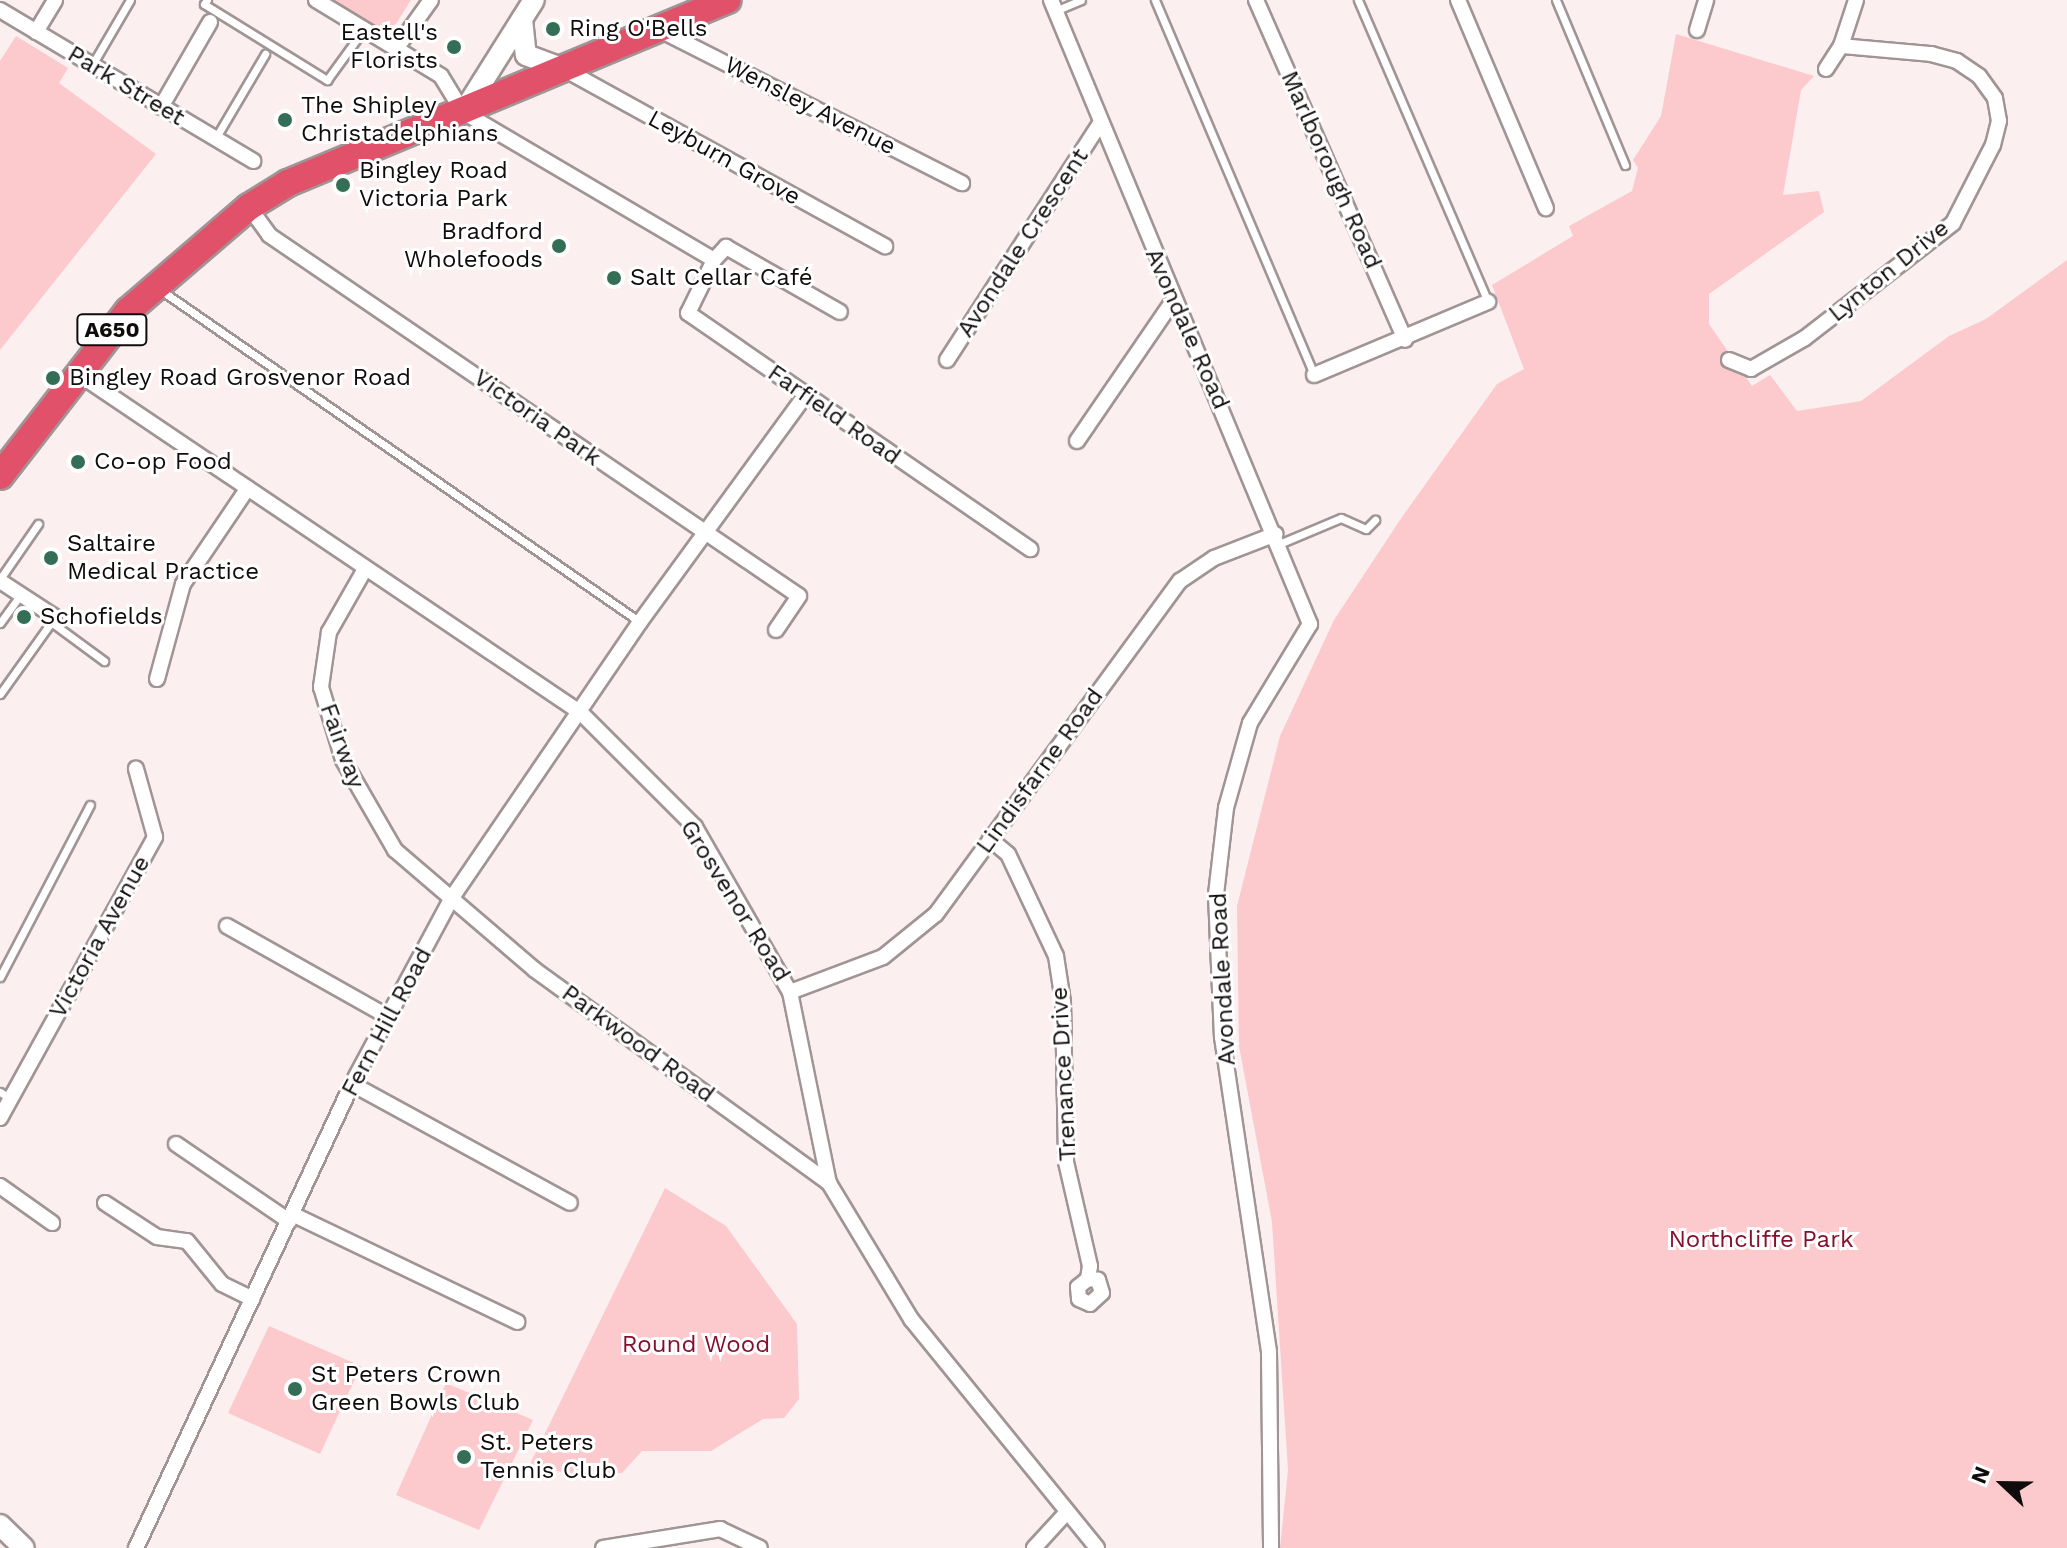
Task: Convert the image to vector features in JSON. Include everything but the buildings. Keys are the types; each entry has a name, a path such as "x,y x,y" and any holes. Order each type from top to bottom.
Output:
{"highway":[{"name":"A650","path":"1,473 77,373 153,285 249,207 288,183 727,0"}],"street":[{"path":"36,32 55,0"},
{"path":"316,0 441,76 463,112 714,260 726,247 840,312"},
{"path":"396,49 431,0"},
{"path":"463,112 534,0"},
{"name":"Marlborough Road","path":"1256,0 1405,340"},
{"path":"1458,0 1546,208"},
{"path":"1697,30 1706,0"},
{"path":"1826,69 1841,46 1856,0"},
{"name":"Avondale Road","path":"1053,5 1099,125 1278,539 1310,624 1250,723 1226,808 1216,895 1222,1037 1269,1352 1271,1548"},
{"name":"Park Street","path":"0,10 253,161"},
{"path":"522,19 526,55 564,69"},
{"path":"161,107 210,22"},
{"name":"Wensley Avenue","path":"658,29 962,183"},
{"name":"Lynton Drive","path":"1729,360 1751,369 1805,338 1953,223 1993,145 1999,121 1995,98 1979,76 1957,61 1931,54 1841,46"},
{"name":"Leyburn Grove","path":"564,69 885,246"},
{"name":"Avondale Crescent","path":"947,360 1099,125"},
{"name":"Victoria Park","path":"249,207 269,235 799,596 776,630"},
{"name":"Farfield Road","path":"714,260 688,313 1030,549"},
{"path":"1077,441 1173,301"},
{"path":"1314,375 1405,340 1488,302"},
{"name":"Grosvenor Road","path":"77,373 581,713 695,827 790,992 829,1183 911,1319 1097,1548"},
{"name":"Fern Hill Road","path":"136,1548 352,1084 451,899 581,713 640,622 805,396"},
{"path":"157,679 183,584 247,489"},
{"name":"Lindisfarne Road","path":"790,992 883,957 936,914 1180,581 1214,558 1278,539"},
{"name":"Fairway","path":"365,569 329,632 321,687 328,718 361,799 395,850 451,899"},
{"path":"0,580 53,619"},
{"name":"Victoria Avenue","path":"0,1118 5,1096 155,837 136,769"},
{"name":"Trenance Drive","path":"990,839 1008,854 1056,956 1063,1002 1066,1162 1090,1266 1088,1279"},
{"name":"Parkwood Road","path":"451,899 535,970 829,1183"},
{"path":"227,926 387,1016"},
{"path":"352,1084 570,1203"},
{"path":"176,1144 291,1217 517,1322"},
{"path":"0,1186 52,1223"},
{"path":"105,1203 157,1237 187,1241 222,1284 253,1299"},
{"path":"1034,1548 1067,1512"},
{"path":"0,1525 24,1548"},
{"path":"603,1548 720,1529 760,1548"}],"lane":[{"path":"92,65 130,0"},
{"path":"207,0 204,4 327,80 364,29"},
{"path":"1053,5 1081,0"},
{"path":"1155,0 1314,375"},
{"path":"1358,0 1488,302"},
{"path":"1556,0 1625,165"},
{"path":"215,139 265,54"},
{"path":"153,285 640,622"},
{"path":"1278,539 1341,518 1366,529 1375,520"},
{"path":"0,580 38,524"},
{"path":"0,623 21,593"},
{"path":"0,694 53,619 104,661"},
{"path":"0,977 90,805"}],"green space":[{"path":"330,0 411,0 396,24 382,32"},
{"name":"Northcliffe Park","path":"1676,34 1814,76 1801,90 1783,195 1819,191 1824,212 1709,294 1709,324 1752,386 1770,375 1797,411 1861,401 1949,336 1986,319 2067,260 2067,1548 1280,1548 1288,1470 1272,1222 1239,1046 1237,906 1280,736 1334,620 1402,517 1497,384 1524,369 1492,285 1573,236 1569,226 1632,191 1638,168 1633,160 1661,116"},
{"path":"16,36 68,68 59,83 156,154 0,350 0,61"},
{"name":"Round Wood","path":"665,1188 726,1226 797,1324 799,1399 784,1418 763,1419 711,1451 642,1451 622,1473 579,1475 529,1466"},
{"name":"St Peters Crown Green Bowls Club","path":"269,1326 361,1366 320,1454 228,1413"},
{"name":"St. Peters Tennis Club","path":"446,1383 533,1420 479,1530 396,1495"}],"place":[{"name":"Ring O'Bells","path":"553,29"},
{"name":"Eastell's Florists","path":"454,47"},
{"name":"The Shipley Christadelphians","path":"285,120"},
{"name":"Bingley Road Victoria Park","path":"343,185"},
{"name":"Bradford Wholefoods","path":"559,246"},
{"name":"Salt Cellar Café","path":"614,278"},
{"name":"Bingley Road Grosvenor Road","path":"53,378"},
{"name":"Co-op Food","path":"78,462"},
{"name":"Saltaire Medical Practice","path":"51,558"},
{"name":"Schofields","path":"24,617"},
{"name":"St Peters Crown Green Bowls Club","path":"295,1389"},
{"name":"St. Peters Tennis Club","path":"464,1457"}]}
